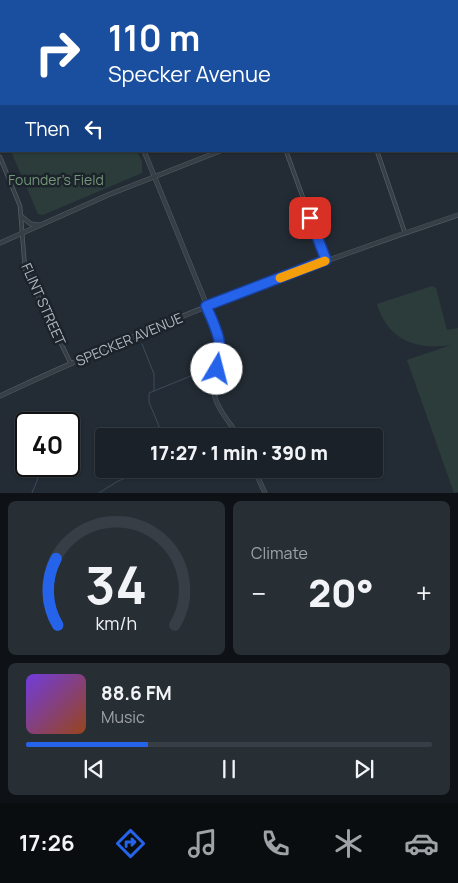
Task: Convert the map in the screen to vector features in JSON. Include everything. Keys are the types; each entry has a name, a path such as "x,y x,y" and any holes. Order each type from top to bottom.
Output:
{"street":[{"path":"144,152 219,335 220,361 214,380 214,394 219,407 233,428"},
{"path":"286,152 326,260"},
{"path":"377,152 405,233"},
{"path":"0,243 206,154"},
{"name":"FLINT STREET","path":"0,157 17,196 22,217 25,269 71,364"},
{"name":"SPECKER AVENUE","path":"0,396 206,306 326,260 458,215"},
{"path":"22,217 31,224 39,225"},
{"path":"258,478 265,493"}],"green space":[{"name":"Founder's Field","path":"11,152 137,152 142,162 142,173 43,215 38,214"},
{"path":"432,286 436,288 447,330 458,328 458,492 454,493 407,360 451,345 427,346 405,340 388,327 377,304"}],"waterway":[{"path":"142,344 154,374 154,391"},
{"path":"160,428 149,402 149,393 203,371 212,364"},
{"path":"32,493 39,477"},
{"path":"99,493 126,478"}],"slow traffic":[{"path":"280,278 325,261"}],"route":[{"path":"217,369 222,352 217,332 206,306 326,260 310,218"}]}
